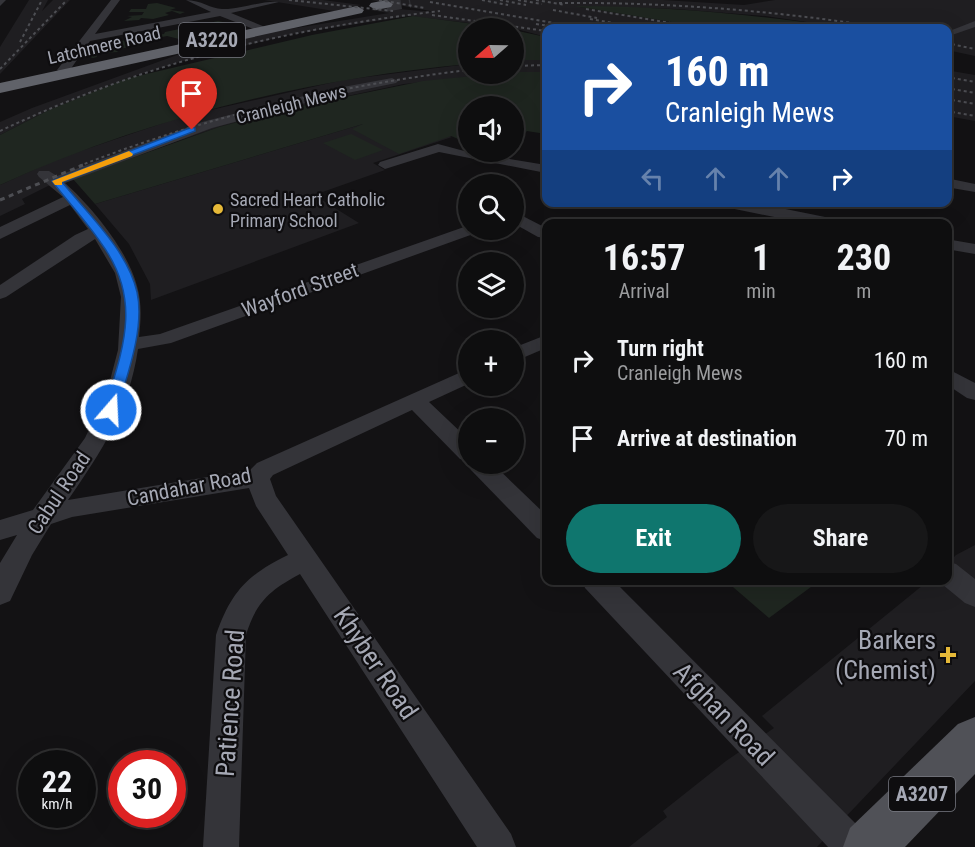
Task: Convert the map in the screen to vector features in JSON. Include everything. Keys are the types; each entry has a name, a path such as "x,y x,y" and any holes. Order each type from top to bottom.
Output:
{"highway":[{"name":"Latchmere Road","path":"0,88 261,29 357,10"}],"main road":[{"name":"A3207","path":"869,847 975,740"}],"street":[{"path":"67,73 63,70 116,0"},
{"path":"190,0 261,29"},
{"path":"87,39 274,2"},
{"path":"952,32 975,24"},
{"name":"Cranleigh Mews","path":"50,177 207,125 327,94 392,81"},
{"path":"386,165 438,148 542,168"},
{"name":"Cabul Road","path":"0,593 32,530 54,502 106,422 122,380 129,345 133,311 129,285 120,263 72,199 50,177"},
{"path":"952,183 975,188"},
{"path":"0,234 57,204 72,199"},
{"path":"750,207 810,219"},
{"path":"524,222 542,233"},
{"path":"0,293 71,245 98,231"},
{"name":"Wayford Street","path":"129,345 164,339 458,234"},
{"path":"952,245 975,249"},
{"path":"524,351 542,343"},
{"path":"952,378 975,393"},
{"name":"Candahar Road","path":"0,530 72,508 257,478 265,469 458,380"},
{"path":"414,400 458,443"},
{"path":"490,474 541,518"},
{"name":"Khyber Road","path":"257,478 265,499 498,847"},
{"name":"Patience Road","path":"221,847 231,635 238,610 259,584 306,558"},
{"path":"952,577 975,595"},
{"name":"Afghan Road","path":"599,585 854,847"}],"shaded area":[{"path":"29,0 48,0 42,11 53,0 70,0 0,74 0,47"},
{"path":"264,0 323,0 361,5 334,11"},
{"path":"371,0 663,0 744,5 775,0 975,0 975,56 952,51 952,24 820,24 765,16 676,9 580,7 684,24 542,24 542,36 524,31 524,18 458,18 458,22 409,16 292,34 180,62 125,79 49,110 0,135 0,122 177,55 253,35 389,13 370,10 385,8 436,12"},
{"path":"157,3 176,8 170,10 185,12 180,14 172,11 165,13 169,15 153,19 141,18 124,21 132,17 127,16 142,15 144,12 129,12 131,9 146,9 148,4"},
{"path":"574,6 712,12 819,24 684,24"},
{"path":"413,16 458,22 458,65 348,80 229,105 112,140 0,185 0,135 49,110 125,79 312,35"},
{"path":"218,21 237,25 179,39 167,36 143,41 145,43 138,46 133,43 126,45 129,47 116,50 118,52 95,51 97,57 93,58 90,57 91,54 85,55 94,43 119,46 123,45 118,41 164,34"},
{"path":"524,32 542,36 542,60 524,60"},
{"path":"524,60 542,60 542,72 524,72"},
{"path":"458,65 458,78 404,84 291,108 219,127 48,186 22,199 25,204 0,216 0,185 57,159 184,116 343,80"},
{"path":"952,71 975,75 975,121 952,117"},
{"path":"524,72 542,72 542,133 527,131 524,134 524,96 458,96 458,139 451,136 399,154 352,129 363,124 95,204 73,179 219,127 291,108 423,81 458,78 458,84 524,84"},
{"name":"Sacred Heart Catholic Primary School","path":"400,113 452,137 373,163 385,170 314,195 359,223 151,300 150,284 129,244 95,204"},
{"path":"351,134 383,150 355,160 323,143"},
{"path":"975,545 975,681 817,847 629,847 667,817 663,811 726,761 774,728 762,716 923,585 952,585 952,559"},
{"path":"731,585 814,585 769,618"}],"tunnel":[{"path":"386,4 410,0"}],"railway":[{"path":"20,42 42,0"},
{"path":"0,69 67,0"},
{"path":"289,0 393,11"},
{"path":"379,0 425,8"},
{"path":"482,0 508,5"},
{"path":"500,0 526,5"},
{"path":"518,0 542,4"},
{"path":"536,0 565,5"},
{"path":"430,2 559,24"},
{"path":"559,3 641,4 723,9 856,24"},
{"path":"586,9 677,24"},
{"path":"553,10 597,18"},
{"path":"0,131 108,86 215,52 324,28 440,11"},
{"path":"432,15 542,30"},
{"path":"590,19 619,24"},
{"path":"536,24 542,25"},
{"path":"952,44 975,49"},
{"path":"524,66 542,65"},
{"path":"79,166 126,148 222,118 270,106 319,94 458,71"},
{"path":"952,78 975,82"},
{"path":"952,89 975,93"},
{"path":"952,100 975,104"},
{"path":"952,112 975,116"},
{"path":"0,200 83,165"}],"slow traffic":[{"path":"58,183 56,181 129,154"}],"place":[{"name":"Sacred Heart Catholic Primary School","path":"218,209"},
{"name":"Barkers (Chemist)","path":"948,655"}],"route":[{"path":"111,410 124,370 133,311 131,292 120,263 106,241 56,181 192,130"}]}
